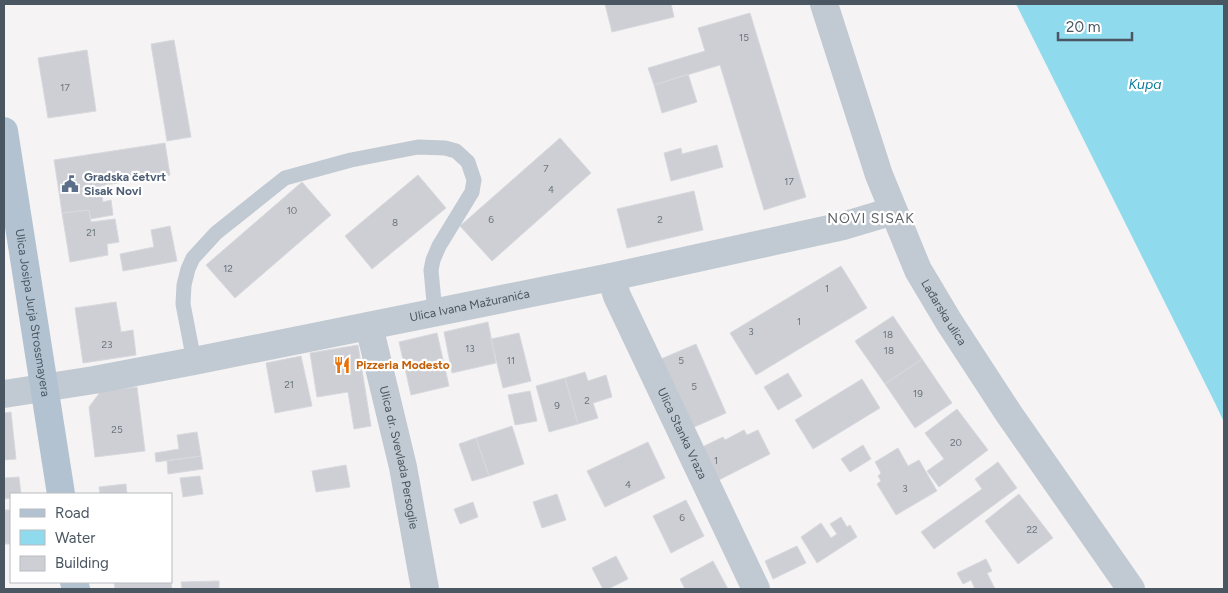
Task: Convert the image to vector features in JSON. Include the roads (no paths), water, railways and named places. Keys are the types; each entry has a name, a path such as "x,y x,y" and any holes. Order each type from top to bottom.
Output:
{"main road":[{"name":"Ulica Josipa Jurja Strossmayera","path":"4,131 61,493"}],"street":[{"name":"Lađarska ulica","path":"824,4 879,175 918,270 944,316 1009,414 1131,589"},
{"name":"Ulica Ivana Mažuranića","path":"4,394 94,380 194,361 611,277 843,226 893,211"},
{"name":"Ulica Stanka Vraza","path":"611,277 617,296 756,589"},
{"name":"Ulica dr. Svevlada Persoglie","path":"368,326 403,466 426,589"}],"lane":[{"path":"194,361 183,304 184,285 193,258 216,233 285,178 351,160 418,147 445,148 456,151 468,162 474,180 472,192 439,246 433,260 431,270 435,313"}],"water":[{"name":"Kupa","path":"1016,4 1224,4 1224,422 1215,403"}],"place":[{"name":"Gradska četvrt Sisak Novi","path":"70,184"},
{"name":"Pizzeria Modesto","path":"342,365"}],"district":[{"name":"NOVI SISAK","path":"871,218"}]}
